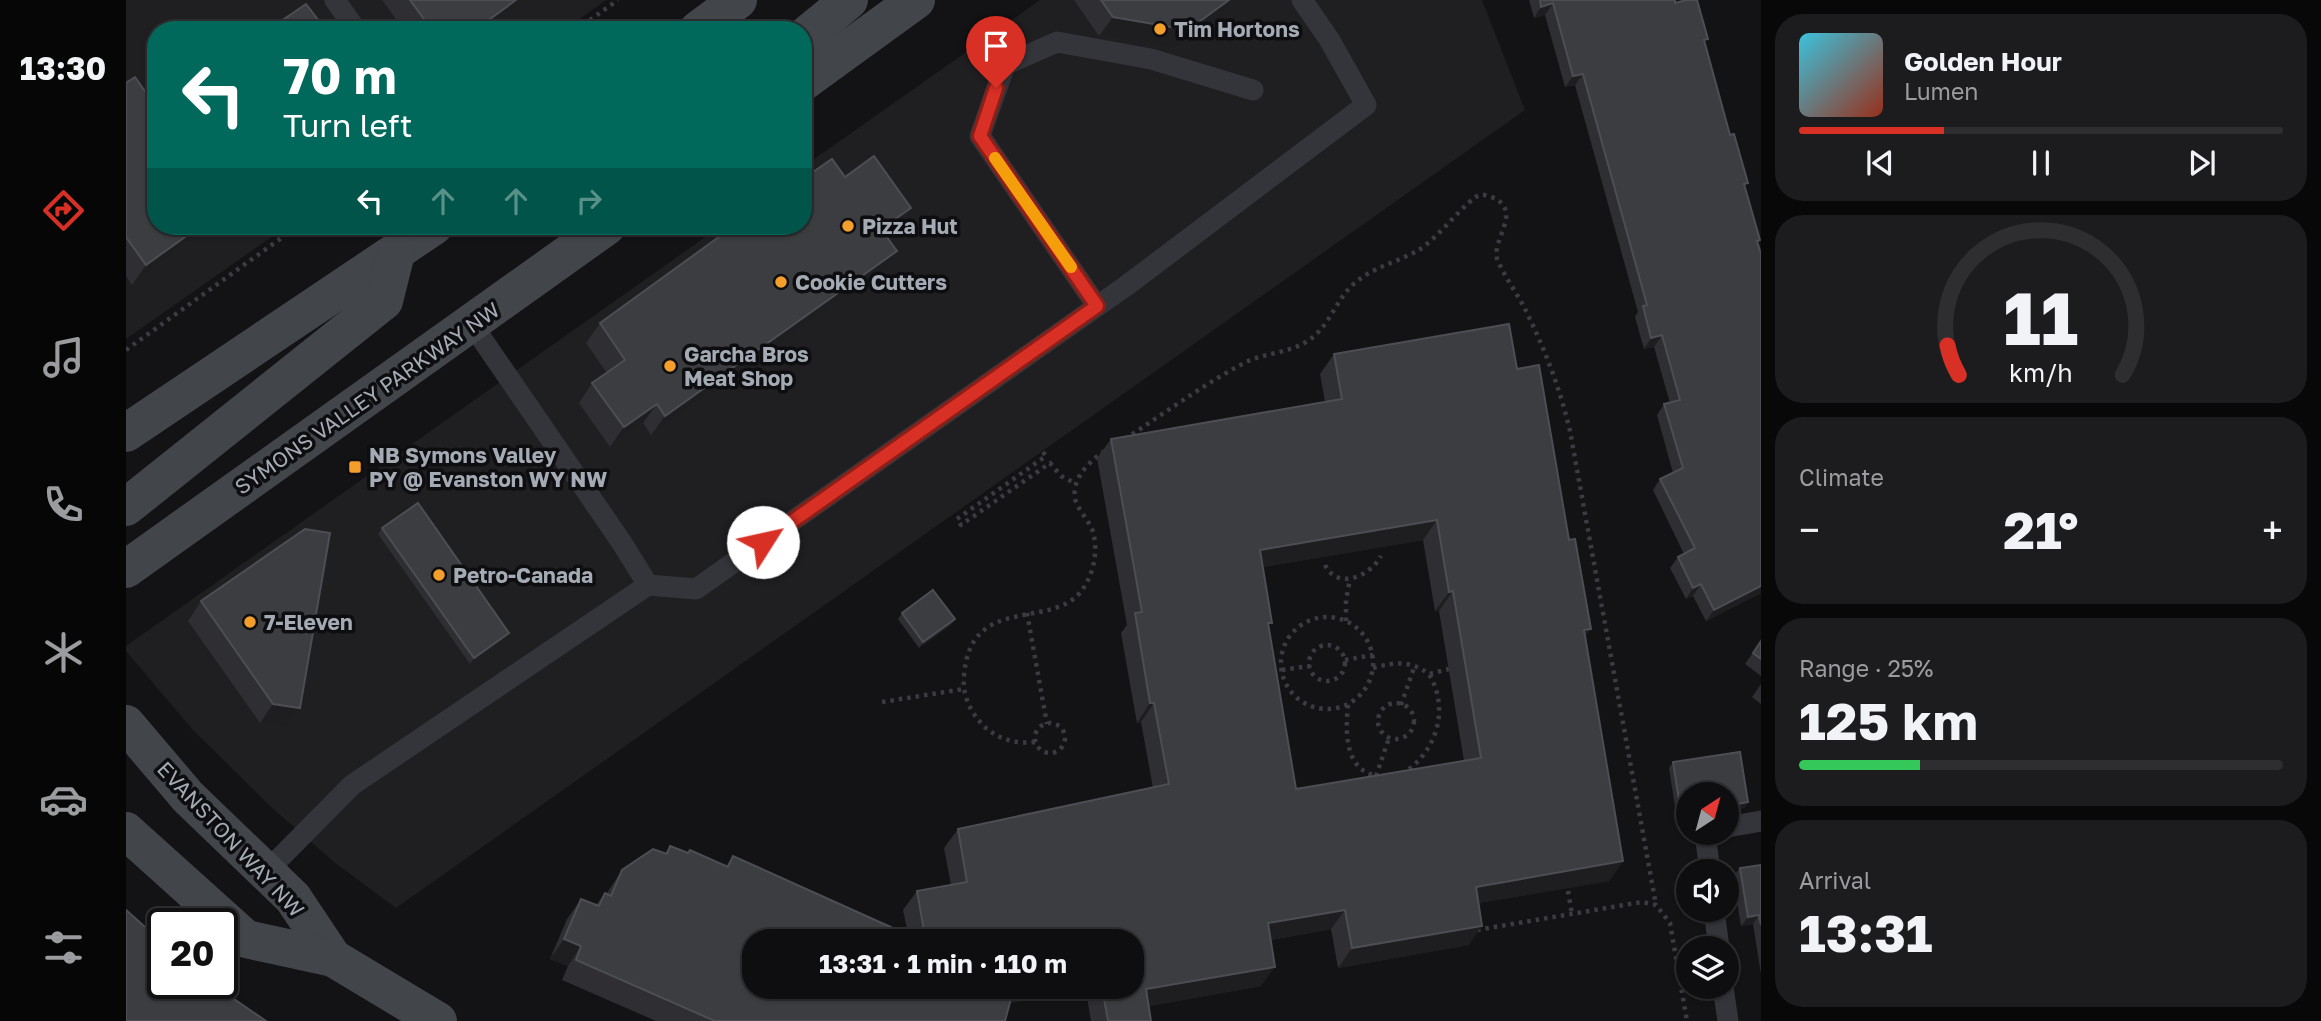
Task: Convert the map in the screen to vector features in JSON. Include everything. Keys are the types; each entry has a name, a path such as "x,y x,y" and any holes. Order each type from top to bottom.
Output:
{"main road":[{"path":"710,21 738,0"},
{"path":"812,31 849,0"},
{"path":"812,75 916,0"},
{"path":"126,433 421,235"},
{"name":"SYMONS VALLEY PARKWAY NW","path":"126,569 594,235"},
{"path":"126,507 384,301 396,253"},
{"path":"126,407 179,396"},
{"name":"EVANSTON WAY NW","path":"126,724 188,797 293,898 333,958"},
{"name":"EVANSTON WAY NW","path":"126,831 246,939 333,958 438,1021"}],"lane":[{"path":"335,0 350,21"},
{"path":"266,872 352,785 648,585 696,589 1097,306 1366,105 1329,39 1302,0"},
{"path":"1097,306 980,136 1004,65 1057,42 1151,59 1253,90"},
{"path":"471,323 648,585"},
{"path":"1740,825 1761,821"},
{"path":"1725,999 1728,1021"}],"path":[{"path":"589,21 618,0"},
{"path":"1122,440 1232,370 1256,358 1303,344 1320,332 1341,298 1355,282 1432,242 1470,201 1481,195 1493,197 1503,205 1506,216 1504,229 1495,251 1497,260 1524,307 1549,362 1567,418 1656,905"},
{"path":"126,350 286,235"},
{"path":"1035,742 1009,740 986,729 972,712 964,689 965,664 975,640 998,621 1049,610 1081,592 1093,568 1092,530 1075,499 1075,483 1085,468 1111,447"},
{"path":"1043,452 1046,456 957,519 961,525 1050,463 1061,476 1075,483"},
{"path":"1325,565 1327,570 1339,578 1350,579 1363,576 1381,556"},
{"path":"1346,621 1350,579"},
{"path":"1027,613 1047,724"},
{"path":"1318,618 1346,621 1359,630 1369,643 1373,655 1373,668 1366,689 1341,708 1325,710 1309,706 1287,686 1282,670 1285,644 1293,632 1304,623 1318,618"},
{"path":"1323,646 1339,650 1345,660 1343,672 1335,680 1318,678 1310,666 1313,653 1323,646"},
{"path":"1345,660 1373,655"},
{"path":"1373,668 1395,662 1415,665 1429,674 1437,687 1438,725 1430,748 1413,767 1398,777"},
{"path":"1401,705 1415,665"},
{"path":"1282,670 1310,666"},
{"path":"1429,674 1448,669"},
{"path":"882,702 964,689"},
{"path":"1348,704 1348,742 1353,756 1362,771 1389,777"},
{"path":"1390,705 1401,705 1410,711 1414,722 1406,736 1389,738 1380,730 1378,724 1381,712 1390,705"},
{"path":"1047,724 1060,728 1064,737 1061,747 1048,753 1040,749 1035,742 1036,732 1047,724"},
{"path":"1376,776 1389,738"},
{"path":"1568,891 1572,914"},
{"path":"1469,931 1642,902 1656,905 1670,923 1687,1021"}],"shaded area":[{"path":"126,0 606,0 577,21 147,21 147,235 274,235 126,339"},
{"path":"1040,0 1482,0 1525,110 396,908 334,862 271,807 192,729 126,651 126,646 708,235 812,235 812,161"}],"building":[{"path":"410,0 516,0 487,21 425,21"},
{"path":"1101,0 1229,0 1188,30 1113,17"},
{"path":"1540,0 1675,0 1675,3 1697,0 1708,39 1704,40 1730,135 1734,134 1748,183 1744,184 1760,240 1757,241 1761,254 1761,586 1714,610 1701,584 1693,588 1678,557 1695,548 1660,479 1683,468 1664,404 1680,400 1662,335 1651,338 1643,306 1647,305 1583,74 1573,76 1553,3 1541,7"},
{"path":"306,4 319,21 281,21"},
{"path":"135,77 147,94 147,235 185,237 146,265 126,237 126,83"},
{"path":"874,156 911,208 881,229 897,251 665,416 657,404 624,427 592,383 625,360 600,323 722,235 812,235 812,173 832,159 845,177"},
{"path":"1509,324 1517,369 1539,365 1569,540 1575,539 1591,629 1584,630 1623,861 1476,887 1482,926 1352,948 1345,910 1268,923 1275,967 1146,989 1151,1021 1108,1021 1104,999 1144,999 1144,929 924,929 917,891 967,882 958,829 1169,784 1154,703 1150,703 1135,613 1142,612 1111,439 1342,399 1334,354","holes":["1437,520 1449,592 1453,591 1481,758 1296,789 1268,623 1272,623 1260,550"]},
{"path":"418,503 509,633 474,658 382,528"},
{"path":"305,529 330,533 300,708 273,704 201,601"},
{"path":"933,590 955,619 923,642 902,613"},
{"path":"1761,641 1761,659 1753,653"},
{"path":"1740,752 1748,802 1740,804 1740,782 1676,782 1673,762"},
{"path":"670,846 688,853 690,850 728,867 733,856 895,929 742,929 742,999 1011,999 1005,1021 715,1021 576,960 581,946 564,939 581,899 599,906 605,893 611,896 622,870 653,849 667,854"},
{"path":"1761,865 1761,925 1759,915 1748,917 1740,868"},
{"path":"126,910 147,929 147,999 234,999 266,1021 126,1021"}],"slow traffic":[{"path":"995,158 1071,267"}],"place":[{"name":"Tim Hortons","path":"1160,29"},
{"name":"Pizza Hut","path":"848,226"},
{"name":"Cookie Cutters","path":"781,282"},
{"name":"Garcha Bros Meat Shop","path":"670,366"},
{"name":"NB Symons Valley PY @ Evanston WY NW","path":"355,467"},
{"name":"Petro-Canada","path":"439,575"},
{"name":"7-Eleven","path":"250,622"}],"route":[{"path":"763,542 1097,306 980,136 996,88"}]}
